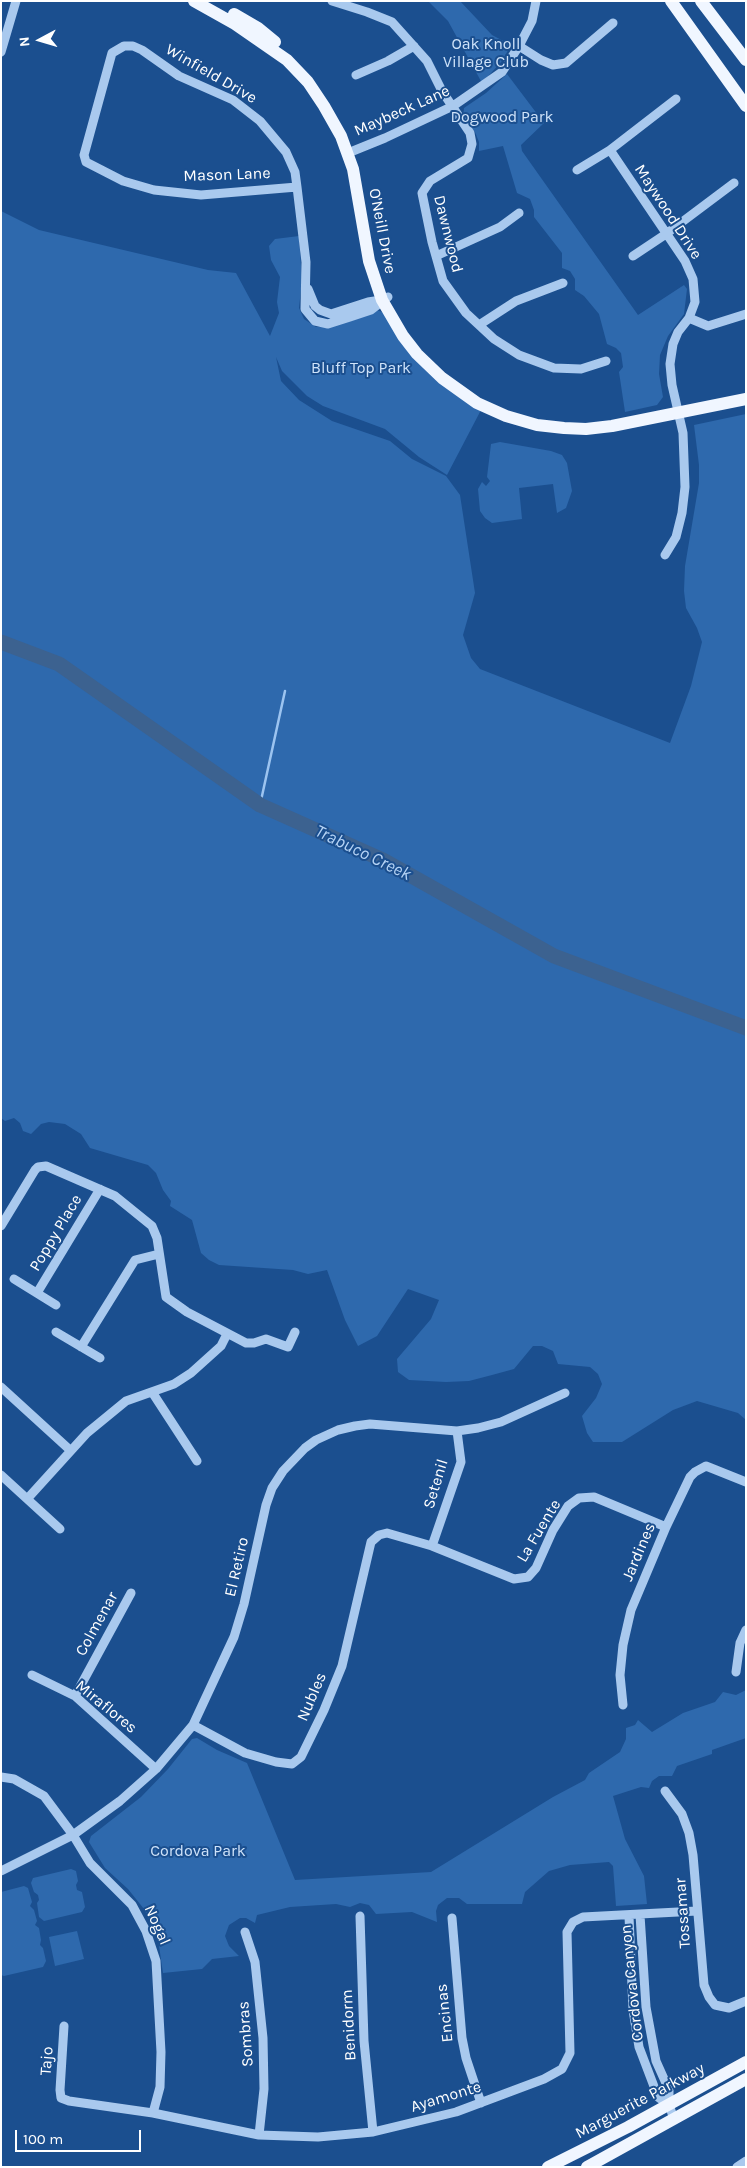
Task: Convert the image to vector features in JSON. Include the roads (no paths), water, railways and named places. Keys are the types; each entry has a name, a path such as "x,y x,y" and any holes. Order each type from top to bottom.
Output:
{"main road":[{"name":"O'Neill Drive","path":"194,1 235,24 287,60 308,82 350,151"},
{"name":"O'Neill Drive","path":"207,1 258,28 312,76 339,118 350,151 385,298 409,332 438,365 470,393 502,406 538,417 578,422 613,419 746,399"},
{"path":"671,1 746,106"},
{"path":"701,1 746,60"},
{"name":"O'Neill Drive","path":"677,410 746,391"},
{"name":"Marguerite Parkway","path":"548,2167 573,2156 746,2062"},
{"name":"Marguerite Parkway","path":"587,2167 746,2079"}],"street":[{"path":"1,52 16,1"},
{"name":"Dawnwood","path":"332,1 368,12 392,22 427,61 442,91 470,133 472,144 468,158 430,181 422,193 443,281 466,313 494,339 519,355 554,368 581,369 606,361"},
{"name":"Maybeck Lane","path":"350,151 385,138 453,106 502,72 519,46 532,20 536,1"},
{"path":"519,46 553,65 566,63 613,23"},
{"name":"Winfield Drive","path":"85,151 112,53 119,48 128,46 142,50 179,76 233,100 260,121 286,152 297,186 306,262 306,280 311,300 315,306 330,314 385,298"},
{"path":"356,74 388,61 414,46"},
{"path":"576,170 610,150 676,99"},
{"name":"Maywood Drive","path":"610,150 685,261 693,279 695,302 689,318 678,332 673,344 670,364 672,385 682,433 685,487 682,513 676,537 665,555"},
{"name":"Mason Lane","path":"85,151 84,159 86,162 123,181 154,190 201,195 297,186"},
{"path":"633,256 666,234 734,183"},
{"path":"436,256 500,227 520,213"},
{"path":"479,325 516,301 563,283"},
{"path":"689,318 708,326 746,314"},
{"path":"1,1226 38,1167 46,1166 115,1196 152,1226 157,1238 166,1297 198,1320 246,1343 254,1343 266,1339 286,1347 289,1346 295,1332"},
{"name":"Poppy Place","path":"37,1294 100,1189"},
{"path":"81,1348 135,1260 159,1254"},
{"name":"Poppy Place","path":"14,1279 56,1305"},
{"path":"56,1332 100,1358"},
{"path":"28,1498 87,1433 126,1401 174,1384 202,1364 221,1346 227,1334"},
{"path":"1,1387 70,1450"},
{"path":"152,1392 197,1461"},
{"name":"El Retiro","path":"1,1871 73,1835 120,1801 156,1769 194,1725 234,1638 244,1604 266,1505 272,1488 289,1464 316,1440 338,1430 370,1424 457,1431 501,1422 565,1392"},
{"name":"Setenil","path":"432,1546 461,1462 457,1431"},
{"name":"Jardines","path":"623,1705 620,1675 623,1645 631,1610 666,1527 690,1478 695,1472 706,1466 746,1482"},
{"path":"1,1475 60,1528"},
{"name":"La Fuente","path":"379,1535 387,1533 432,1546 514,1579 528,1577 536,1568 553,1530 568,1506 579,1498 594,1497 666,1527"},
{"name":"Nubles","path":"194,1725 245,1753 276,1762 292,1764 301,1757 324,1710 342,1666 371,1542 379,1535"},
{"name":"Colmenar","path":"75,1696 131,1593"},
{"path":"736,1672 740,1644 746,1630"},
{"name":"Miraflores","path":"32,1674 75,1696 156,1769"},
{"name":"Nogal","path":"1,1778 14,1779 44,1796 73,1835 90,1863 132,1905 146,1931 156,1961 161,2052 160,2086 153,2113"},
{"name":"Tossamar","path":"665,1791 682,1814 694,1855 704,1985 715,2005 729,2008 746,2001"},
{"name":"Ayamonte","path":"61,2098 80,2103 153,2113 259,2134 318,2137 373,2132 456,2112 544,2079 562,2069 570,2053 567,1932 573,1922 584,1917 697,1911"},
{"name":"Cordova Canyon","path":"640,1915 646,2007 656,2061 670,2090 669,2105 674,2119"},
{"name":"Benidorm","path":"360,1916 364,2041 373,2132"},
{"name":"Cordova Canyon","path":"629,1916 634,2010 639,2047 658,2097 669,2105"},
{"name":"Encinas","path":"452,1918 462,2038 466,2058 481,2103"},
{"name":"Sombras","path":"246,1932 255,1962 262,2038 264,2090 259,2134"},
{"name":"Tajo","path":"61,2098 64,2026"},
{"path":"737,2167 746,2161"}],"waterway":[{"name":"Trabuco Creek","path":"1,642 59,664 260,805 383,860 554,956 746,1028"},
{"path":"260,805 285,691"}],"park label":[{"name":"Oak Knoll Village Club","path":"486,53"},
{"name":"Dogwood Park","path":"502,117"},
{"name":"Bluff Top Park","path":"361,368"},
{"name":"Cordova Park","path":"198,1851"}]}
